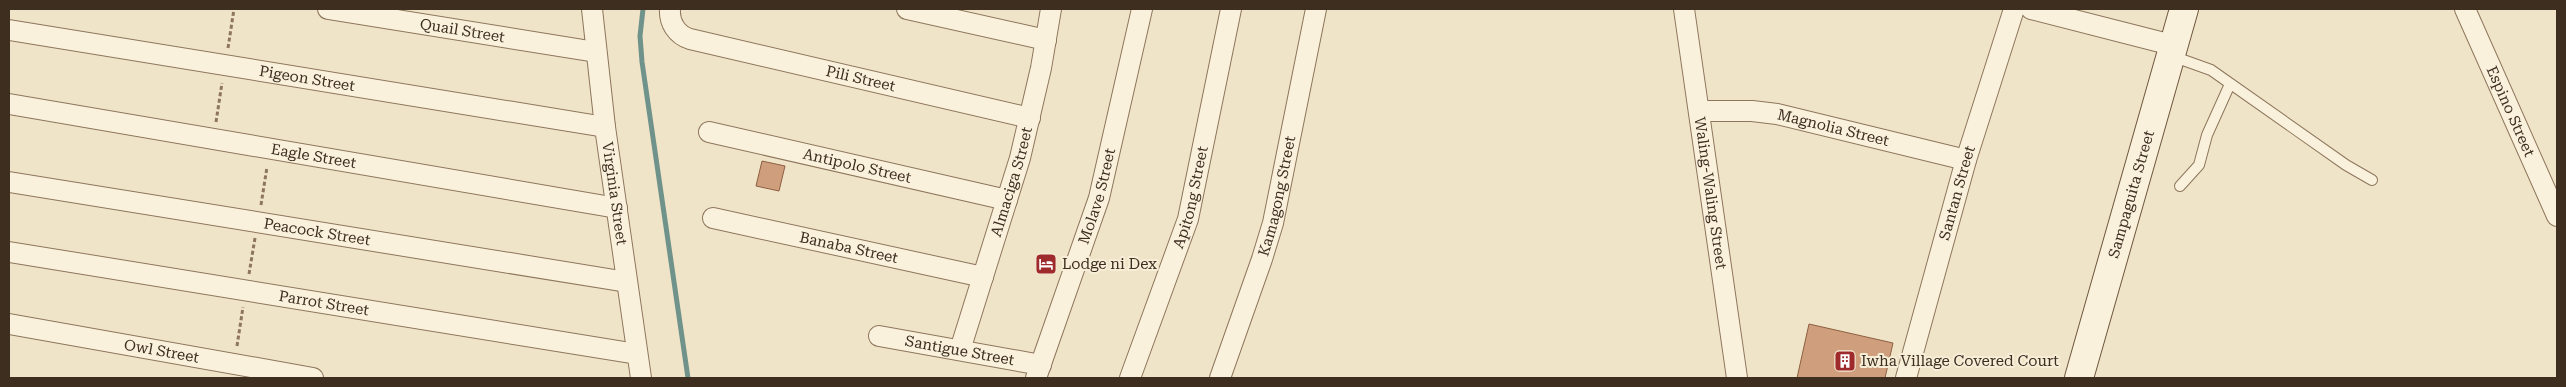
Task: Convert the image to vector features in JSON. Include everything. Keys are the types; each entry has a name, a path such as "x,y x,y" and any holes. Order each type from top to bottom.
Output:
{"street":[{"name":"Quail Street","path":"328,9 596,52"},
{"name":"Virginia Street","path":"592,9 605,127 641,378"},
{"name":"Pili Street","path":"670,9 671,21 675,28 681,36 690,39 1030,118"},
{"path":"908,9 1046,40"},
{"name":"Almaciga Street","path":"960,350 1007,200 1030,118 1051,9"},
{"name":"Molave Street","path":"1039,371 1100,198 1142,9"},
{"name":"Apitong Street","path":"1130,378 1188,219 1231,9"},
{"name":"Waling-Waling Street","path":"1684,9 1738,378"},
{"name":"Santan Street","path":"1906,378 1966,160 2014,9"},
{"path":"2031,9 2171,50"},
{"name":"Sampaguita Street","path":"2079,378 2184,9"},
{"name":"Espino Street","path":"2465,9 2557,216"},
{"name":"Kamagong Street","path":"1220,378 1273,223 1313,10"},
{"name":"Pigeon Street","path":"9,30 605,127"},
{"name":"Eagle Street","path":"9,104 617,208"},
{"name":"Magnolia Street","path":"1699,111 1752,111 1776,114 1966,160"},
{"name":"Antipolo Street","path":"709,132 1007,200"},
{"name":"Peacock Street","path":"9,182 627,282"},
{"name":"Banaba Street","path":"713,218 983,277"},
{"name":"Parrot Street","path":"9,252 637,354"},
{"name":"Owl Street","path":"9,324 313,378"},
{"name":"Santigue Street","path":"879,336 960,350 1039,371"}],"lane":[{"path":"2171,50 2211,70 2346,166 2372,180"},
{"path":"2180,186 2199,165 2207,135 2230,84"}],"path":[{"path":"234,364 270,149"}],"building":[{"path":"762,161 785,166 779,191 756,186"},
{"name":"Iwha Village Covered Court","path":"1809,324 1893,343 1885,378 1797,378"}],"waterway":[{"path":"643,9 640,36 642,62 688,378"}],"place":[{"name":"Lodge ni Dex","path":"1046,264"},
{"name":"Iwha Village Covered Court","path":"1845,361"}]}
